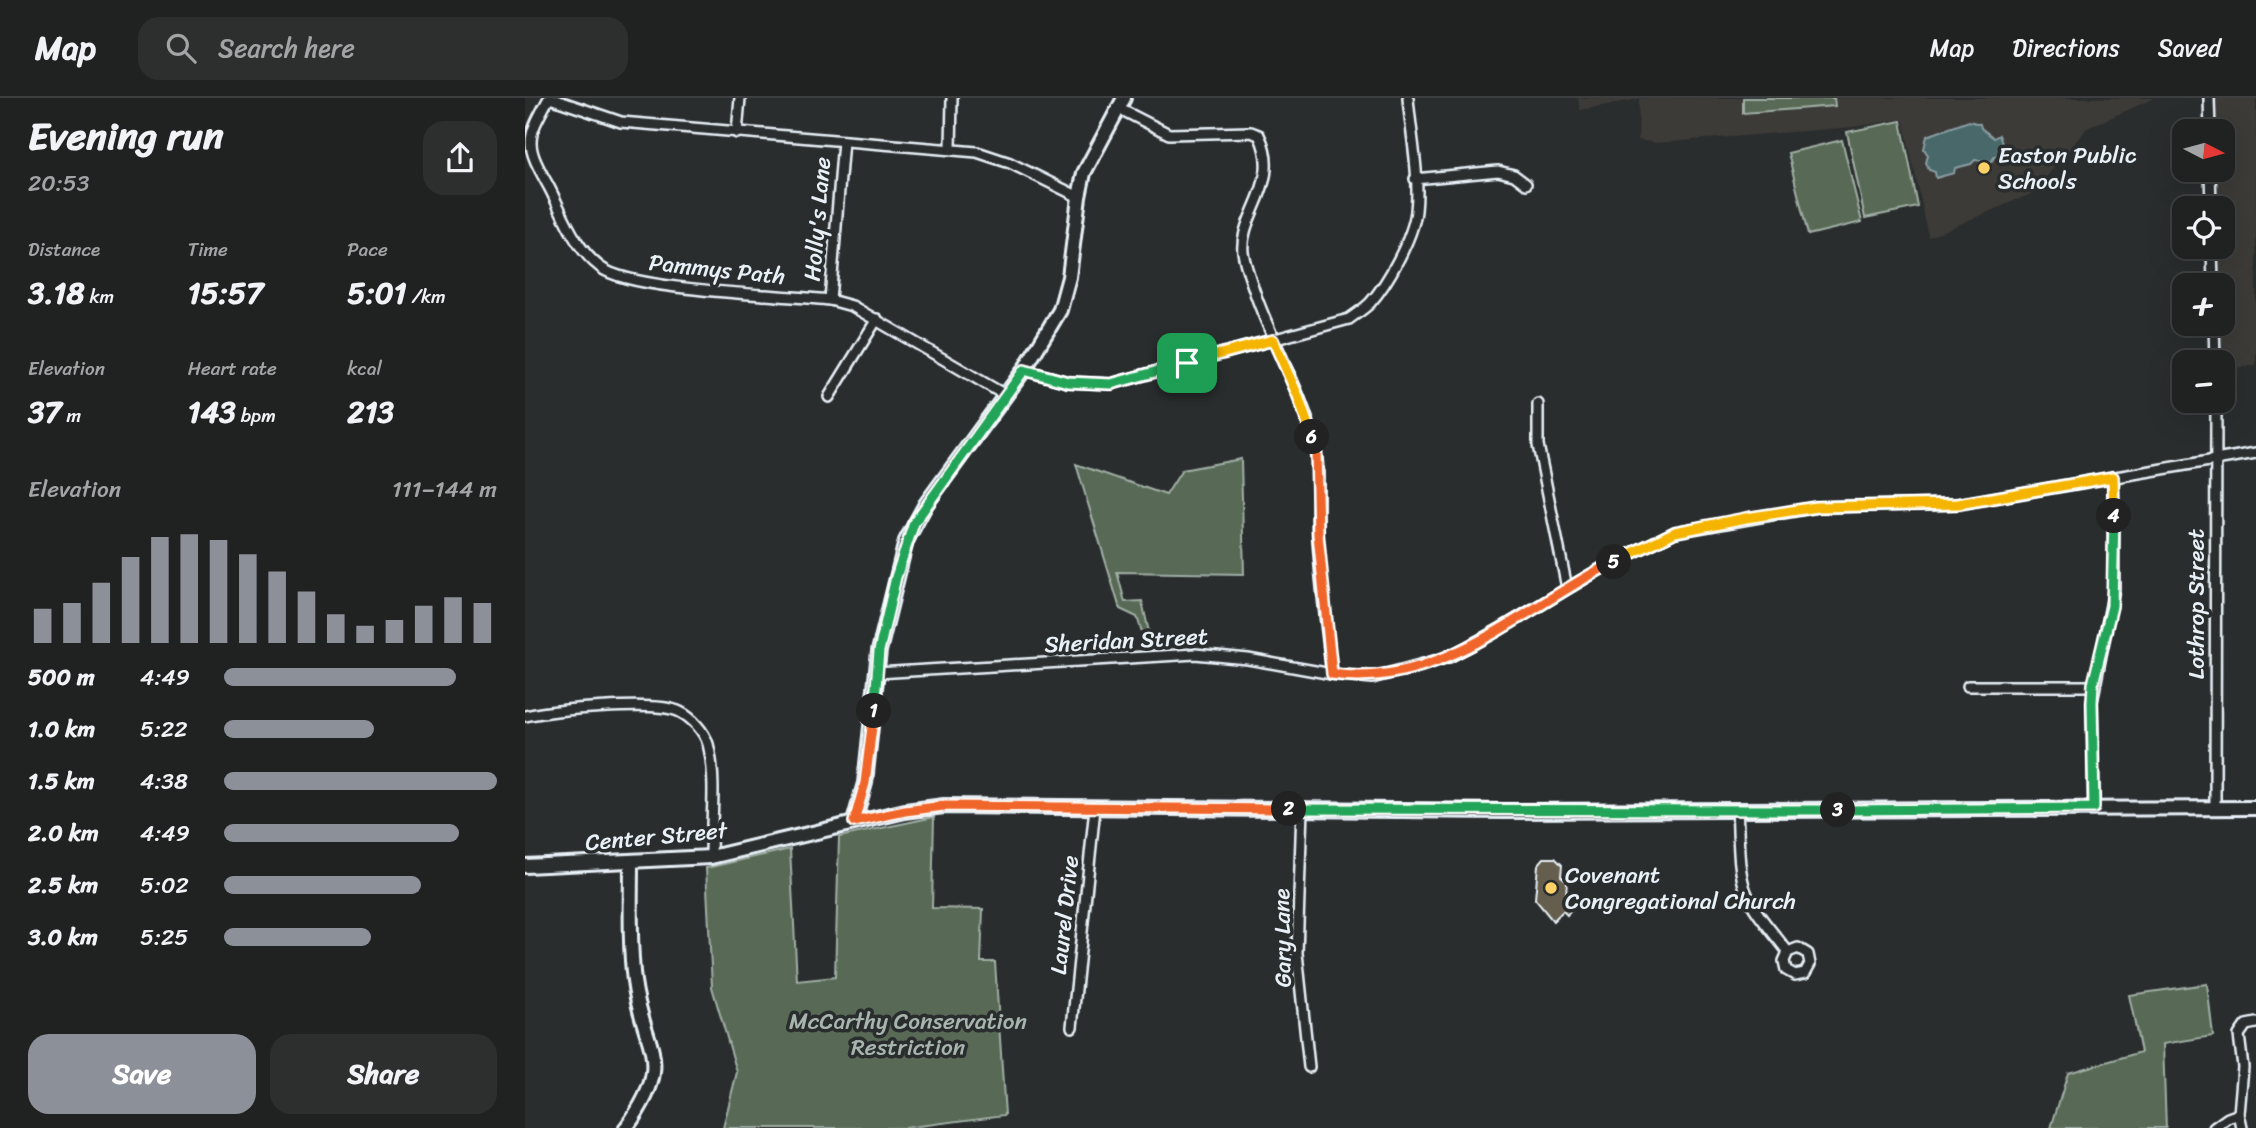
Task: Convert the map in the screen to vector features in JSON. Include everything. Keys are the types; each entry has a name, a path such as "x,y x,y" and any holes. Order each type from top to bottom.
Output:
{"main road":[{"path":"854,822 865,783 877,673 896,577 914,523 1024,370 1060,310 1069,277 1084,173 1121,103"},
{"name":"Center Street","path":"525,866 711,857 854,822 944,806 1302,809 2256,808"},
{"path":"626,1128 645,1100 654,1073 651,1043 637,1002 633,979 631,862"}],"street":[{"path":"550,98 621,122 951,149 992,156 1079,197"},
{"name":"Pammys Path","path":"550,98 534,118 527,145 532,161 572,236 603,270 614,276 652,284 830,300 852,306 1005,395"},
{"path":"737,133 740,98"},
{"path":"951,149 952,98"},
{"path":"1024,370 1068,382 1111,384 1349,319 1370,303 1389,276 1405,244 1416,213 1416,179 1408,98"},
{"path":"2209,98 2210,119"},
{"path":"1121,103 1169,134 1237,132 1259,135 1264,158 1263,192 1243,243 1251,281 1298,396 1316,449 1318,545 1332,674"},
{"name":"Holly's Lane","path":"830,300 843,141"},
{"path":"1416,179 1498,171 1514,175 1526,184"},
{"path":"829,397 877,319"},
{"path":"1538,404 1538,445 1567,588"},
{"name":"Lothrop Street","path":"2215,808 2216,413"},
{"name":"Sheridan Street","path":"877,673 1195,654 1289,664 1332,674 1371,678 1449,657 1567,588 1675,532 1817,507 1958,504 2256,453"},
{"path":"2094,808 2093,686 2114,589 2113,477"},
{"path":"1968,686 2093,686"},
{"path":"525,716 637,707 679,711 697,725 707,743 711,775 711,857"},
{"name":"Laurel Drive","path":"1072,1027 1095,808"},
{"name":"Gary Lane","path":"1302,809 1297,953 1310,1067"},
{"path":"1737,809 1741,868 1746,892 1758,913 1788,952"},
{"path":"2242,1128 2239,1114 2242,1072 2239,1035 2251,1024"},
{"path":"2214,1128 2239,1114"}],"shaded area":[{"name":"Easton Public Schools","path":"1578,98 2155,98 2087,128 2033,193 1929,237 1903,119 1853,127 1657,143 1638,140 1639,99 1580,110"},
{"path":"2213,98 2256,98 2256,365 2235,368 2235,350 2219,350 2218,336 2235,336 2235,273 2217,273 2217,259 2235,259 2235,196 2216,196 2215,182 2235,182 2235,119 2214,119"}],"green space":[{"path":"1743,98 1834,98 1835,106 1743,113"},
{"path":"1901,121 1918,207 1865,218 1847,132"},
{"path":"1842,140 1862,222 1808,235 1788,153"},
{"path":"1241,459 1244,574 1117,572 1125,602 1142,601 1153,650 1148,650 1137,617 1120,609 1076,464 1166,495 1182,470"},
{"name":"McCarthy Conservation Restriction","path":"934,817 932,908 983,909 981,962 995,962 1005,1115 904,1128 723,1128 737,1072 712,987 706,868 790,849 797,981 835,977 839,837"},
{"path":"2207,984 2213,1036 2163,1044 2166,1128 2051,1128 2068,1073 2141,1052 2129,995"}],"water":[{"path":"1969,121 1980,124 1981,128 1994,138 1999,135 2005,152 1995,156 1991,162 1975,160 1971,164 1955,168 1954,173 1936,178 1935,172 1929,170 1926,163 1928,155 1924,149 1927,136"}],"building":[{"name":"Covenant Congregational Church","path":"1544,858 1555,858 1562,865 1561,876 1567,881 1566,895 1576,905 1567,915 1563,911 1553,921 1535,899 1538,865"}],"place":[{"name":"Easton Public Schools","path":"1984,168"},
{"name":"Covenant Congregational Church","path":"1551,888"}],"route":[{"path":"1273,340 1298,396 1316,449 1321,577 1332,674 1351,677 1371,678 1449,657 1604,567 1675,532 1817,507 1958,504 2113,477 2114,589 2109,622 2093,684 2094,808 1503,811 962,806 923,808 854,822 865,783 879,651 906,541 926,504 1024,370 1068,382 1111,384 1187,363 1273,340"}]}
